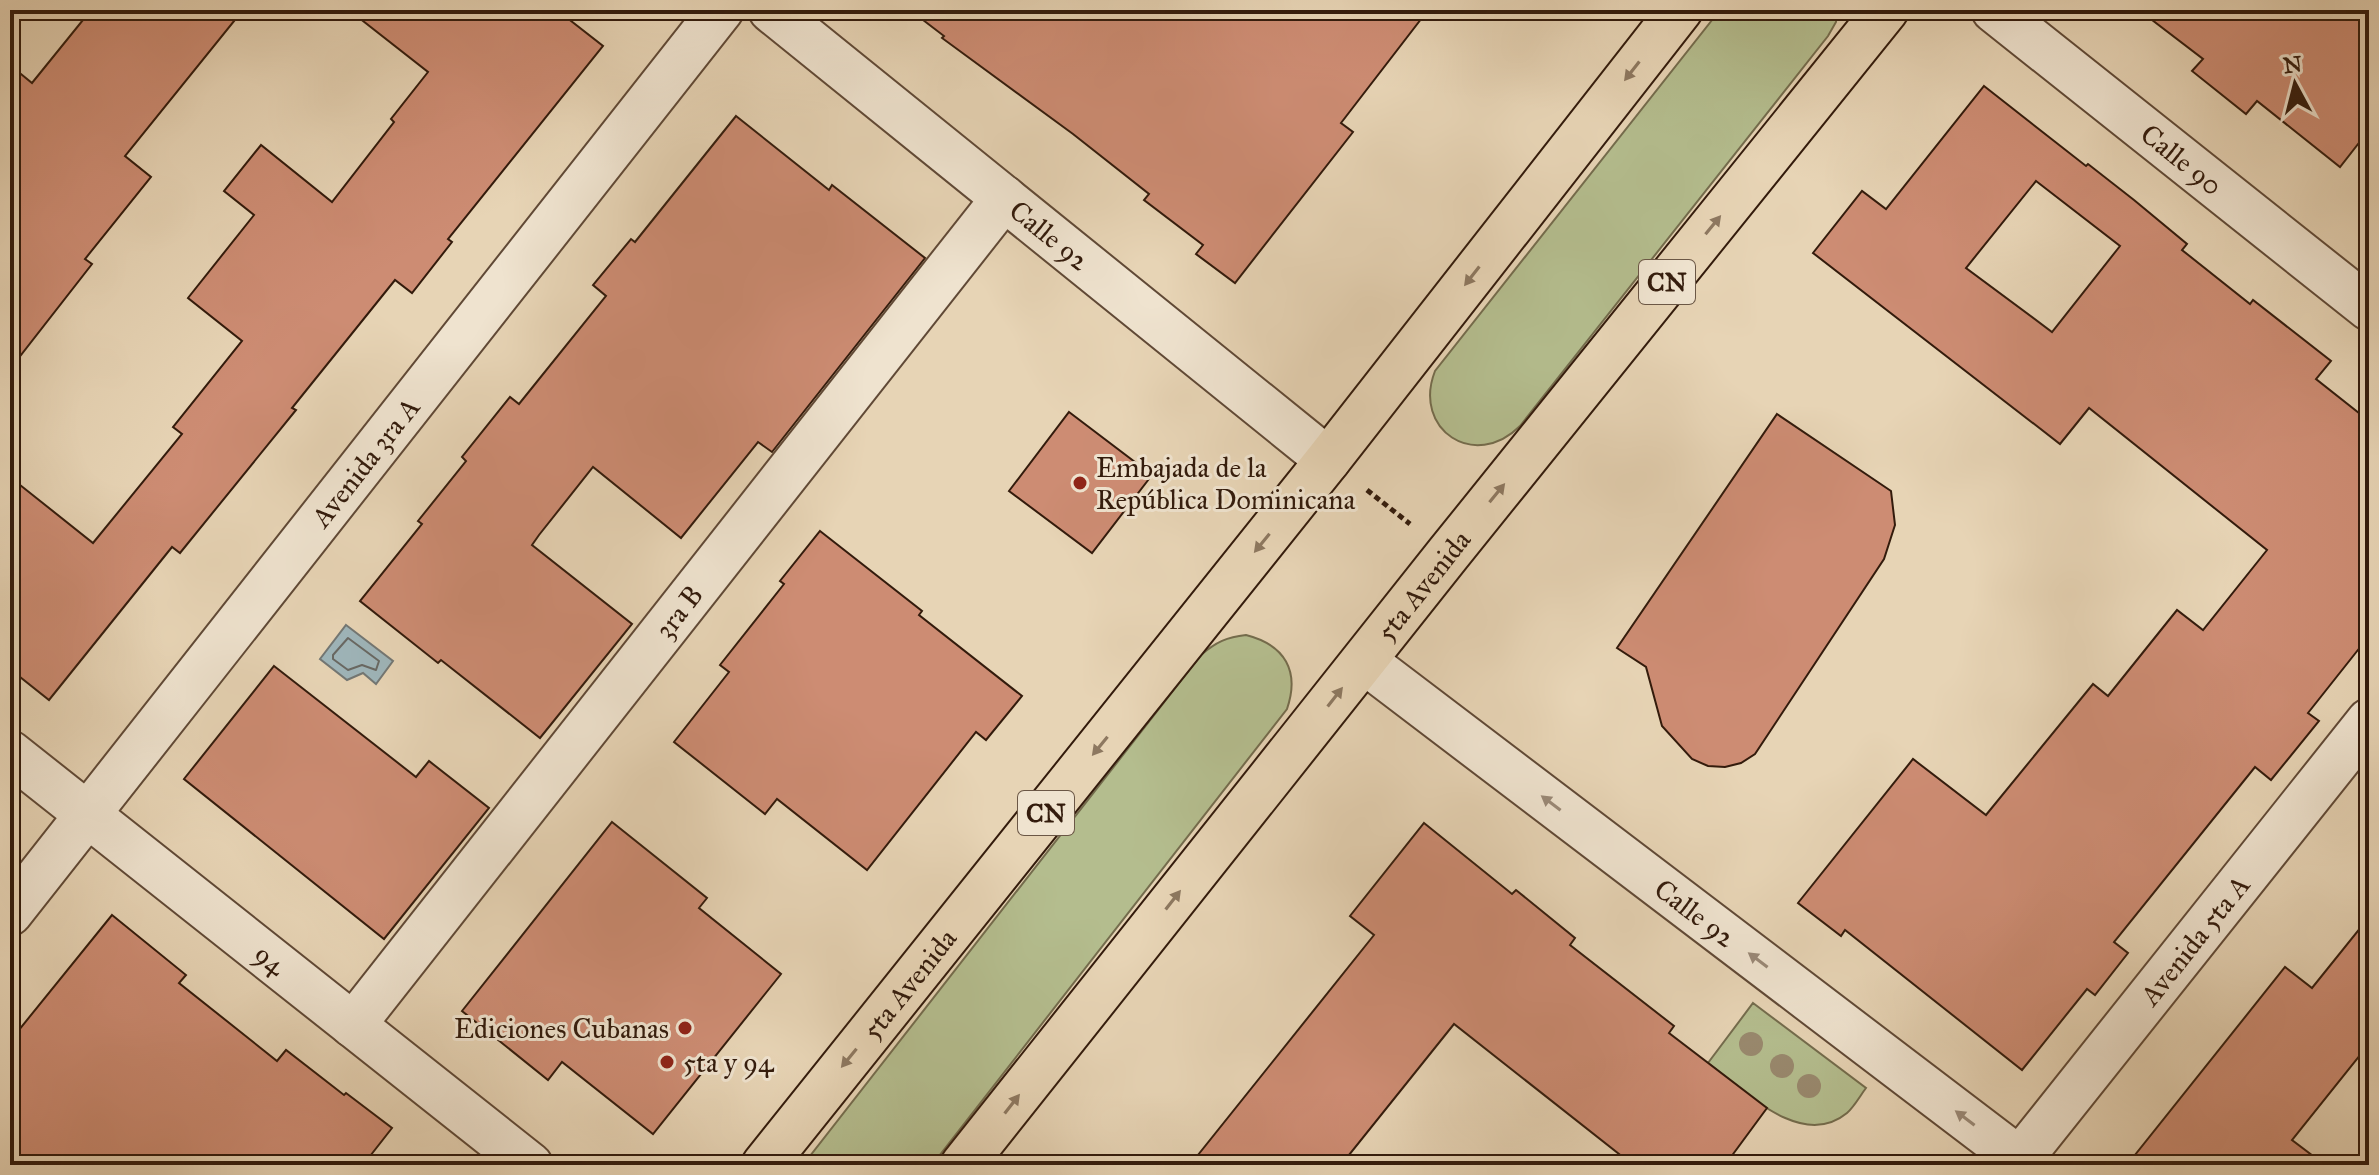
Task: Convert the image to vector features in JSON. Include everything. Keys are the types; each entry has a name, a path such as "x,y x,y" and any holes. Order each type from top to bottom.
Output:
{"highway":[{"name":"5ta Avenida","path":"764,1165 1328,460 1680,10"},
{"name":"5ta Avenida","path":"963,1165 1448,554 1886,10"}],"street":[{"name":"Avenida 3ra A","path":"10,913 721,10"},
{"name":"Calle 92","path":"771,10 1328,460"},
{"name":"Calle 90","path":"1994,10 2369,308"},
{"name":"3ra B","path":"353,1025 1004,198"},
{"name":"Calle 92","path":"1364,661 2023,1162"},
{"name":"Avenida 5ta A","path":"2023,1162 2369,721"},
{"name":"94","path":"10,753 530,1165"}],"path":[{"path":"1328,460 1448,554"}],"green space":[{"path":"1720,10 1837,10 1836,22 1828,36 1520,426 1502,439 1484,445 1467,444 1452,438 1440,426 1432,411 1430,392 1435,371"},
{"path":"1246,635 1271,645 1286,662 1292,683 1287,709 932,1165 803,1165 1201,655 1222,641"},
{"path":"1753,1003 1866,1088 1847,1113 1829,1123 1811,1125 1792,1121 1755,1100 1708,1063"}],"water":[{"path":"346,625 393,661 376,684 363,673 347,680 320,659"}],"building":[{"path":"91,10 243,10 125,156 151,177 85,259 92,264 10,369 10,65 32,83"},
{"path":"349,10 557,10 603,46 448,239 452,242 412,293 395,280 292,408 296,410 180,553 172,547 49,700 10,669 10,477 93,543 182,434 173,427 242,341 188,298 254,215 224,191 261,145 332,202 428,72"},
{"path":"910,10 1428,10 1341,123 1353,132 1235,283 1196,254 1203,245 1144,200 1149,194 942,38 944,36"},
{"path":"2139,10 2369,10 2369,130 2340,167 2257,101 2246,114 2192,71 2203,59"},
{"path":"1984,86 2134,200 2187,244 2182,250 2250,304 2253,300 2331,361 2316,379 2369,421 2369,636 2308,713 2319,721 2271,780 2255,767 2114,942 2128,953 2095,995 2087,989 2022,1070 1845,930 1841,936 1798,903 1913,759 1986,815 2093,684 2108,696 2177,610 2203,630 2267,550 2089,408 2060,444 1813,253 1862,191 1886,209","holes":["2036,181 2120,246 2052,332 1966,268"]},
{"path":"736,116 829,190 832,185 925,258 772,452 758,442 681,538 593,467 532,545 632,624 540,738 360,601 422,524 418,521 466,461 462,457 510,397 519,404 606,296 593,285 631,239 635,242"},
{"name":"Embajada de la República Dominicana","path":"1069,412 1152,475 1092,553 1009,491"},
{"path":"1777,414 1891,491 1895,525 1884,559 1755,754 1741,763 1725,767 1708,766 1692,759 1662,726 1646,667 1617,648"},
{"path":"820,531 922,611 919,615 1022,696 986,740 976,732 867,870 777,799 765,814 674,742 729,672 720,665 784,584 780,581"},
{"path":"274,666 416,777 429,761 489,808 384,939 184,779"},
{"path":"612,822 707,898 699,908 781,974 653,1134 562,1062 548,1080 462,1011"},
{"path":"1424,823 1512,894 1516,890 1575,938 1570,945 1674,1026 1669,1033 1767,1108 1725,1165 1633,1165 1454,1024 1341,1165 1190,1165 1374,935 1350,916"},
{"path":"112,915 186,975 179,983 277,1061 286,1050 392,1128 363,1165 10,1165 10,1041"},
{"path":"2369,917 2369,1044 2292,1140 2325,1165 2127,1165 2285,967 2312,988"}],"place":[{"name":"Embajada de la República Dominicana","path":"1080,483"},
{"name":"Ediciones Cubanas","path":"685,1028"},
{"name":"5ta y 94","path":"667,1062"}]}
